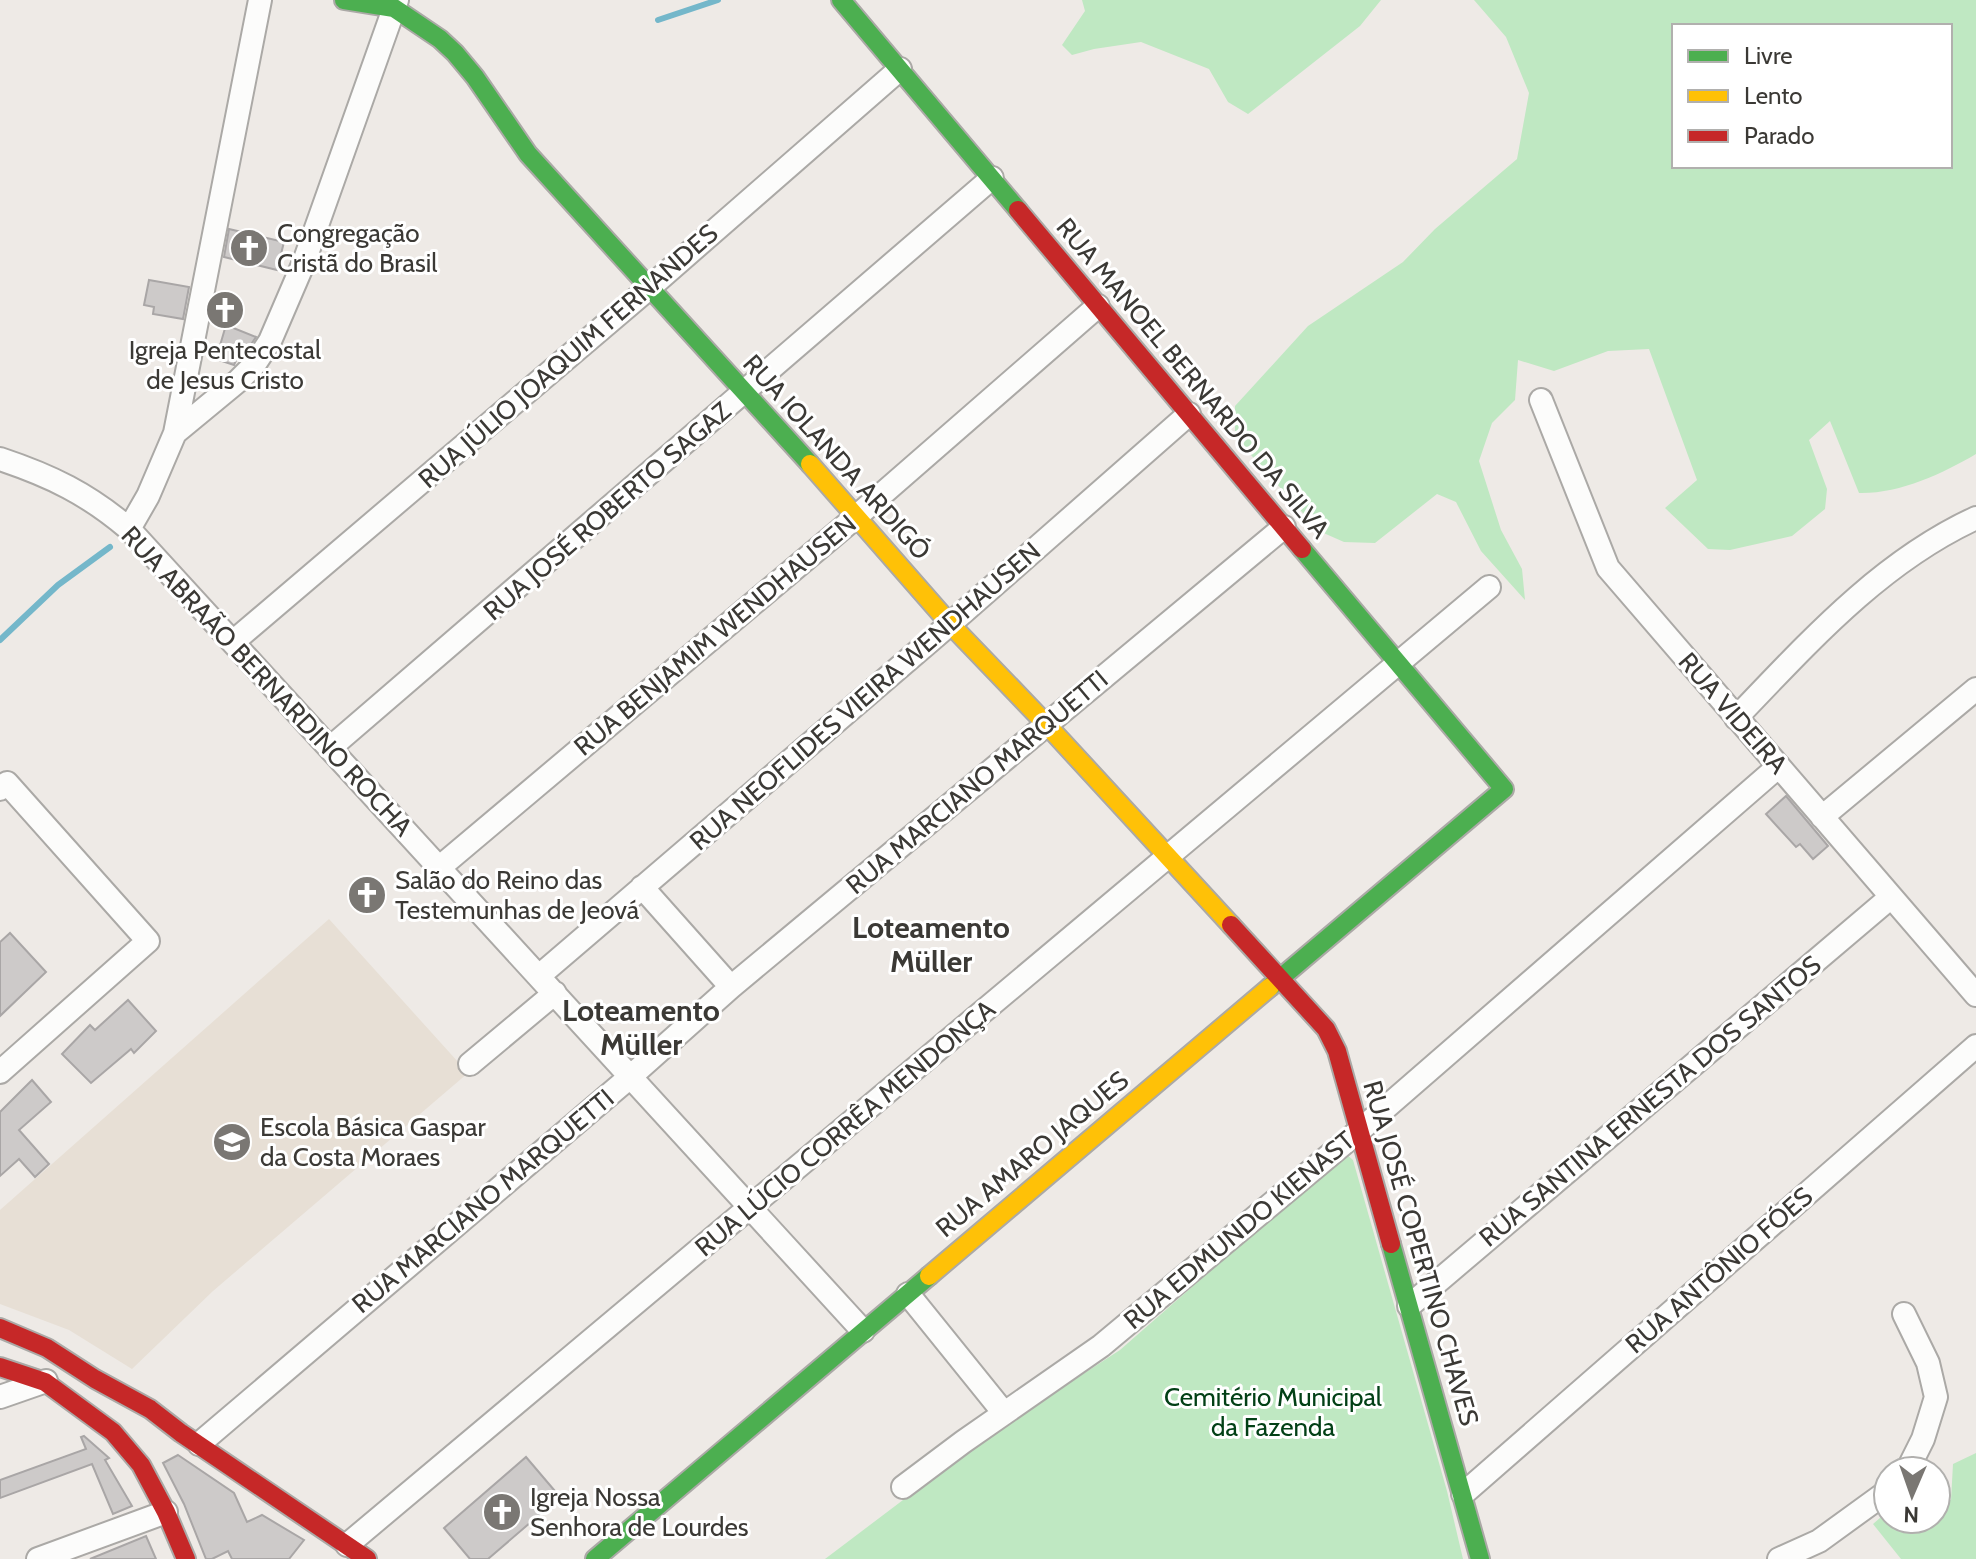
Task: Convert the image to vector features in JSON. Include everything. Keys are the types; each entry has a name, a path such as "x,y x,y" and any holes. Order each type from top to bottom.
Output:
{"street":[{"path":"129,529 148,496 175,433 260,0"},
{"name":"RUA IOLANDA ARDIGÓ","path":"344,0 396,4 455,53 528,154 857,516 950,624 1046,724 1279,979"},
{"name":"RUA MANOEL BERNARDO DA SILVA","path":"841,0 1504,789"},
{"path":"175,433 238,381 254,365 270,341 304,262 396,4"},
{"name":"RUA JÚLIO JOAQUIM FERNANDES","path":"233,642 649,288 900,69"},
{"name":"RUA JOSÉ ROBERTO SAGAZ","path":"330,748 992,178"},
{"name":"RUA BENJAMIM WENDHAUSEN","path":"440,867 857,516 1098,306"},
{"name":"RUA VIDEIRA","path":"1541,400 1608,568 1976,995"},
{"name":"RUA NEOFLIDES VIEIRA WENDHAUSEN","path":"539,976 950,624 1189,414"},
{"name":"RUA ABRAÃO BERNARDINO ROCHA","path":"0,459 59,480 108,511 129,529 863,1331"},
{"path":"1736,718 1867,587 1941,537 1976,518"},
{"name":"RUA MARCIANO MARQUETTI","path":"190,1439 630,1077 731,987 1284,527"},
{"name":"RUA LÚCIO CORRÊA MENDONÇA","path":"347,1545 1489,587"},
{"path":"1822,817 1976,689"},
{"name":"RUA EDMUNDO KIENAST","path":"903,1487 1101,1346 1360,1130 1779,766"},
{"path":"0,1072 148,941 4,786"},
{"name":"RUA AMARO JAQUES","path":"595,1559 1504,789"},
{"path":"642,887 731,987"},
{"name":"RUA SANTINA ERNESTA DOS SANTOS","path":"1409,1306 1891,897"},
{"name":"RUA JOSÉ COPERTINO CHAVES","path":"1279,979 1332,1038 1480,1559"},
{"path":"470,1064 555,993"},
{"name":"RUA ANTÔNIO FÓES","path":"1463,1494 1976,1046"},
{"path":"908,1294 1004,1413"},
{"path":"1904,1314 1928,1363 1936,1397 1915,1455"},
{"path":"0,1328 47,1348 150,1409 367,1559"},
{"path":"0,1367 45,1382 147,1453 166,1512 186,1559"},
{"path":"0,1397 45,1382 76,1367"},
{"path":"147,1453 165,1436 190,1439"},
{"path":"1779,1559 1819,1541 1872,1503"},
{"path":"38,1559 166,1512"}],"shaded area":[{"name":"Escola Básica Gaspar da Costa Moraes","path":"329,919 468,1073 213,1291 132,1369 69,1330 0,1304 0,1210"}],"green space":[{"path":"1082,0 1381,0 1360,26 1248,114 1228,102 1209,69 1141,42 1072,55 1062,45 1085,11"},
{"path":"1474,0 1976,0 1976,454 1949,469 1905,486 1859,493 1830,421 1809,440 1827,489 1825,509 1792,536 1730,550 1708,549 1665,508 1697,480 1649,349 1608,351 1554,371 1518,360 1515,400 1492,423 1479,461 1501,530 1522,569 1525,600 1481,551 1456,502 1437,494 1375,543 1344,542 1319,531 1235,437 1235,406 1308,326 1403,262 1435,229 1517,159 1529,93 1506,37"},
{"name":"Cemitério Municipal da Fazenda","path":"1345,1153 1353,1160 1447,1491 1463,1559 825,1559 989,1435 1120,1350"},
{"path":"1976,1453 1976,1559 1901,1559 1882,1535 1952,1535 1953,1464"}],"building":[{"name":"Congregação Cristã do Brasil","path":"229,229 284,242 277,270 224,257"},
{"path":"149,280 189,287 183,319 153,314 154,307 144,305"},
{"name":"Igreja Pentecostal de Jesus Cristo","path":"216,295 240,299 235,325 211,320"},
{"path":"226,325 256,337 243,356 238,356 234,365 216,359"},
{"path":"1786,796 1828,846 1813,859 1800,844 1796,847 1766,814"},
{"path":"10,933 46,972 0,1016 0,942"},
{"path":"128,1000 156,1031 134,1053 131,1049 91,1083 62,1054 90,1025 95,1030"},
{"path":"32,1080 51,1102 19,1130 49,1164 35,1177 19,1159 0,1176 0,1112"},
{"path":"84,1436 109,1458 105,1460 132,1506 113,1514 92,1464 0,1498 0,1480 86,1449 81,1437"},
{"path":"178,1455 234,1493 247,1522 262,1515 304,1540 289,1559 232,1559 228,1551 206,1559 184,1504 163,1463"},
{"name":"Igreja Nossa Senhora de Lourdes","path":"526,1457 560,1497 488,1559 470,1559 444,1528"},
{"path":"146,1536 156,1559 90,1559"}],"waterway":[{"path":"658,20 718,0"},
{"path":"0,640 58,585 110,547"}],"traffic: fast":[{"path":"344,0 394,8 455,53 528,154 810,464"},
{"path":"841,0 1018,210"},
{"path":"1270,987 1504,789 1302,549"},
{"path":"1391,1244 1480,1559"},
{"path":"595,1559 929,1276"}],"traffic: slow":[{"path":"810,464 950,624 1231,925"},
{"path":"929,1276 1270,987"}],"traffic: jam":[{"path":"1018,210 1302,549"},
{"path":"1231,925 1326,1029 1337,1051 1391,1244"},
{"path":"0,1328 47,1348 150,1409 367,1559"},
{"path":"0,1367 45,1382 113,1432 141,1465 186,1559"}],"place":[{"name":"Congregação Cristã do Brasil","path":"249,248"},
{"name":"Igreja Pentecostal de Jesus Cristo","path":"225,310"},
{"name":"Salão do Reino das Testemunhas de Jeová","path":"367,895"},
{"name":"Escola Básica Gaspar da Costa Moraes","path":"232,1142"},
{"name":"Igreja Nossa Senhora de Lourdes","path":"502,1512"}],"district":[{"name":"Loteamento Müller","path":"931,945"},
{"name":"Loteamento Müller","path":"641,1028"}]}
